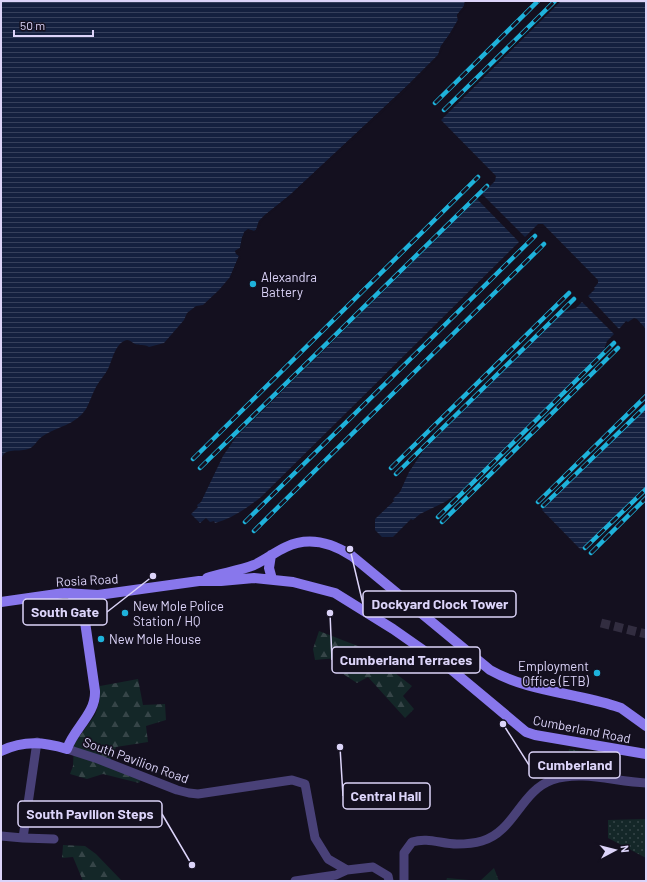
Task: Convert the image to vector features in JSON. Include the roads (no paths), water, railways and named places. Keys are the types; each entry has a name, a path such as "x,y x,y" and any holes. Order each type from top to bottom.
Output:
{"main road":[{"name":"Rosia Road","path":"198,581 258,563 287,546 304,541 319,542 334,546 352,556 496,673 517,682 615,706 646,726"},
{"path":"272,555 269,568 272,579"},
{"name":"Rosia Road","path":"1,602 56,594 70,593 98,595 198,581 221,581 254,578 272,579"},
{"name":"Cumberland Road","path":"272,579 328,591 342,597 393,629 453,671 526,732 535,735 646,754"},
{"path":"67,748 72,737 90,712 95,700 83,608 70,593"},
{"path":"83,608 86,602 98,595"},
{"name":"South Pavilion Road","path":"1,751 23,743 37,742 67,748"}],"street":[{"path":"23,838 37,742"},
{"name":"South Pavilion Road","path":"67,748 177,790 189,793 198,794 292,780 305,784 315,838 328,859 347,870"},
{"path":"404,881 404,853 412,842 425,839 457,844 483,841 501,830 532,791 544,783 561,778 588,776 632,783 646,783"},
{"path":"1,836 54,839"},
{"path":"296,881 336,875 347,870 373,867 388,876 389,881"}],"water":[{"path":"1,1 465,1 464,6 457,15 458,20 441,46 438,55 290,195 265,215 259,221 256,230 248,230 242,237 240,248 235,251 239,256 230,277 219,290 203,305 196,306 187,313 184,320 164,343 149,347 135,344 129,340 121,343 118,346 107,371 99,382 86,409 81,415 71,422 43,436 29,449 6,452 1,460"},
{"path":"561,1 646,1 646,329 637,319 634,318 628,322 626,321 619,329 588,296 595,289 594,288 598,283 598,280 543,224 538,224 525,237 482,194 495,181 496,176 441,120"},
{"path":"477,199 519,242 261,497 245,509 228,518 215,523 214,521 210,522 206,518 200,523 191,514 201,502 223,456 236,437"},
{"path":"582,302 614,334 607,341 603,353 462,490 445,502 420,514 413,520 411,519 393,537 382,537 375,530 375,519 394,501 393,499 400,492 409,472 423,451 563,312 576,308"},
{"path":"646,407 646,487 581,550 542,510"}],"tunnel":[{"path":"601,623 646,634"}],"railway":[{"path":"435,103 538,1"},
{"path":"444,110 555,1"},
{"path":"193,459 478,177"},
{"path":"200,468 487,186"},
{"path":"245,522 535,236"},
{"path":"254,531 544,244"},
{"path":"391,468 569,293"},
{"path":"396,474 574,299"},
{"path":"438,517 614,343"},
{"path":"442,522 618,348"},
{"path":"538,502 646,396"},
{"path":"543,506 646,406"},
{"path":"585,548 646,489"},
{"path":"591,553 646,498"}],"place":[{"name":"Alexandra Battery","path":"253,284"},
{"name":"Dockyard Clock Tower","path":"350,549"},
{"name":"South Gate","path":"153,576"},
{"name":"New Mole Police Station / HQ","path":"125,613"},
{"name":"Cumberland Terraces","path":"330,613"},
{"name":"New Mole House","path":"101,639"},
{"name":"Employment Office (ETB)","path":"597,673"},
{"name":"Cumberland","path":"503,724"},
{"name":"Central Hall","path":"340,747"},
{"name":"South Pavilion Steps","path":"192,865"}]}
